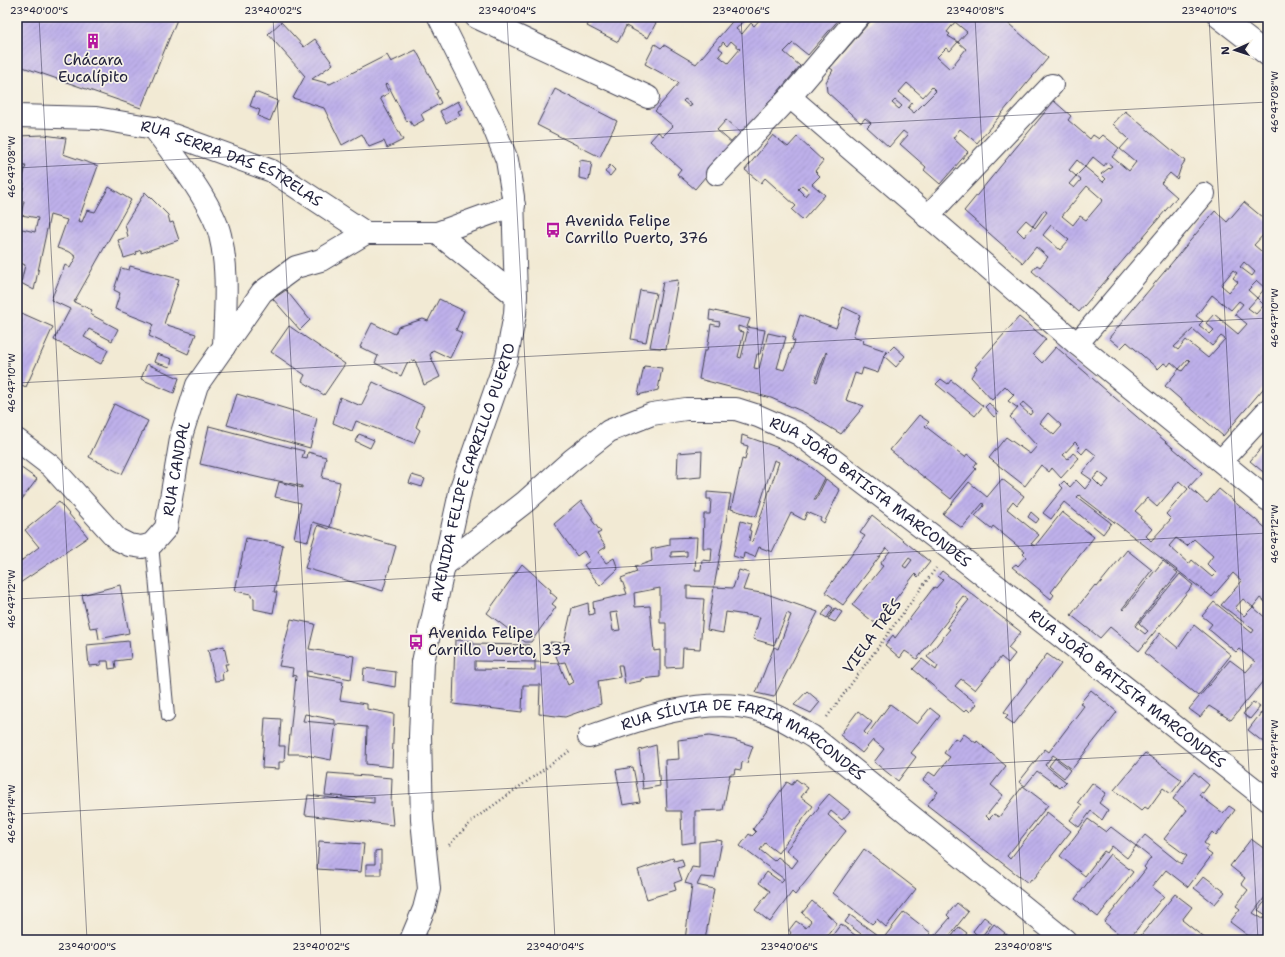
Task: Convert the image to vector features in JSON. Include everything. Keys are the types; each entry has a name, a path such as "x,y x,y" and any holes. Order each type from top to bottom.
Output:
{"street":[{"name":"AVENIDA FELIPE CARRILLO PUERTO","path":"411,940 424,909 429,889 422,820 420,736 423,662 461,488 507,357 515,314 516,296 514,205 507,160 492,123 439,17"},
{"path":"476,17 648,97"},
{"path":"717,174 790,97 858,17"},
{"path":"1219,17 1268,55"},
{"path":"927,217 1052,85"},
{"path":"790,97 927,217 1077,344 1268,500"},
{"name":"RUA SERRA DAS ESTRELAS","path":"17,116 96,118 154,128 272,171 366,233"},
{"path":"154,128 211,212 220,234 226,275 224,347"},
{"path":"1077,344 1204,194"},
{"path":"366,233 437,233 514,205"},
{"name":"RUA CANDAL","path":"152,544 166,528 182,433 197,385 262,292 296,267 320,260 366,233"},
{"path":"437,233 516,296"},
{"name":"RUA JOÃO BATISTA MARCONDES","path":"443,566 525,502 572,460 609,431 652,414 686,409 736,409 758,416 799,434 950,548 1268,800"},
{"path":"1221,461 1268,410"},
{"path":"17,440 51,466 90,507 107,530 117,539 129,545 142,547 152,544"},
{"name":"RUA SÍLVIA DE FARIA MARCONDES","path":"589,737 646,718 687,707 729,706 755,709 780,717 813,737 1064,940"}],"lane":[{"path":"152,544 168,716"}],"path":[{"name":"VIELA TRÊS","path":"813,737 950,548"},
{"name":"RUA SÍLVIA DE FARIA MARCONDES","path":"445,849 473,820 589,737"}],"building":[{"name":"Chácara Eucalípito","path":"17,17 178,17 141,108 17,65"},
{"path":"592,17 659,17 648,38 626,26 618,42 587,26"},
{"path":"736,17 745,19 736,29 742,34 751,23 754,26 762,17 766,20 768,17 841,17 808,55 793,43 784,52 800,66 742,134 726,120 717,130 733,144 695,189 677,174 681,169 650,141 658,132 663,136 673,126 655,111 679,83 645,64 655,44 661,48 664,45 696,64","holes":["731,41 740,49 728,63 719,56 723,51 719,48 723,42 727,46","685,99 692,104 690,107 683,101"]},
{"path":"874,17 1001,17 1048,58 977,143 960,129 953,138 968,152 940,184 924,170 926,167 900,144 908,135 903,131 889,147 867,127 871,123 865,118 861,123 827,92 826,82 833,70 830,68","holes":["955,22 967,32 958,42 948,36 950,34 947,32","958,42 966,49 950,69 937,57 946,48 950,51","907,83 923,97 932,87 936,91 914,113 908,108 912,103 899,92","895,100 902,106 899,109 892,103"]},
{"path":"281,22 304,47 315,39 333,64 312,79 330,84 387,55 391,62 416,50 438,92 436,93 441,103 421,114 424,120 413,126 409,120 407,122 387,83 385,85 389,93 380,98 403,140 387,148 384,141 369,147 362,134 342,145 324,108 293,98 305,76 268,34"},
{"path":"555,89 617,121 600,157 537,125"},
{"path":"255,92 278,101 270,121 258,116 260,110 250,106"},
{"path":"458,101 462,109 458,111 460,115 446,123 440,111"},
{"path":"1054,101 1071,116 1068,120 1090,139 1093,135 1099,139 1103,135 1119,148 1112,157 1129,171 1136,162 1120,149 1129,139 1113,124 1125,111 1185,161 1181,167 1177,179 1170,173 1161,183 1177,197 1079,312 1032,271 1037,265 1040,267 1048,257 1036,247 1023,263 964,211","holes":["1093,157 1104,166 1107,162 1112,166 1101,174 1106,179 1103,182 1085,167","1077,160 1085,167 1076,176 1069,170","1076,176 1081,180 1074,188 1069,184","1087,186 1103,200 1086,220 1080,216 1073,225 1062,216","1044,210 1047,212 1035,228 1033,226","1026,220 1033,226 1024,237 1017,230","1051,225 1069,240 1060,250 1043,235"]},
{"path":"44,135 66,138 63,154 98,166 78,221 82,222 87,210 95,212 109,187 131,200 74,302 92,310 90,314 118,329 112,341 89,329 84,337 108,350 101,364 54,340 70,309 51,300 65,265 70,268 76,257 70,252 57,248 67,220 50,215 34,290 21,283 25,265 17,261 17,234 20,235 22,229 35,232 38,218 21,215 24,201 21,200 24,183 22,182 26,165 23,167 17,166 17,136"},
{"path":"773,135 788,147 797,137 823,161 815,171 820,176 812,184 825,195 803,220 792,210 796,206 765,178 761,183 745,170","holes":["802,185 809,191 805,196 798,189"]},
{"path":"580,160 592,162 589,180 579,178"},
{"path":"610,165 615,170 610,176 605,172"},
{"path":"145,192 168,215 170,223 173,222 179,240 141,253 141,250 136,252 137,254 124,258 118,240 128,237 125,224"},
{"path":"1244,202 1268,222 1268,238 1264,234 1254,245 1268,257 1268,383 1223,436 1165,386 1179,369 1171,362 1168,366 1164,363 1158,369 1127,342 1121,348 1109,338 1215,211 1227,222","holes":["1244,262 1255,272 1252,276 1240,267","1233,270 1237,273 1233,278 1238,282 1229,292 1221,285","1257,281 1265,288 1257,298 1248,290","1212,295 1231,310 1239,301 1243,304 1235,314 1247,324 1238,334 1214,314 1206,323 1214,330 1210,334 1199,325 1203,321 1196,316","1257,298 1264,305 1256,314 1248,308","1193,329 1212,346 1221,336 1225,339 1208,358 1186,340 1178,350 1174,347","1188,359 1190,361 1182,371 1179,369"]},
{"path":"130,266 179,279 164,324 196,334 188,354 149,336 153,324 115,309 120,293 114,290 121,268 129,270"},
{"path":"678,280 666,349 650,347 663,282"},
{"path":"286,290 310,320 300,330 273,299"},
{"path":"640,290 656,293 646,342 631,339"},
{"path":"439,299 464,311 456,330 462,333 450,358 433,350 430,355 440,377 424,385 415,360 407,363 401,376 375,363 378,356 360,347 372,323 395,334 398,327 423,319 428,321"},
{"path":"843,307 860,315 853,336 864,340 863,343 886,351 878,373 863,368 861,375 855,373 846,400 864,406 841,434 806,413 771,398 699,379 704,351 707,351 711,324 719,326 720,322 709,320 710,310 750,319 747,327 765,330 760,354 757,354 754,368 759,369 768,333 786,337 777,368 784,370 795,341 792,340 800,315 836,328","holes":["738,326 748,329 741,358 738,357 744,332 738,331","826,352 827,353 817,382 815,381"]},
{"path":"17,311 53,327 26,387 17,383"},
{"path":"1019,317 1046,339 1033,354 1042,363 1056,347 1202,473 1189,487 1207,503 1219,489 1268,530 1268,604 1260,598 1253,607 1268,620 1268,675 1231,720 1209,706 1200,717 1189,709 1230,660 1246,672 1255,662 1239,649 1236,652 1208,629 1212,624 1202,616 1214,602 1252,633 1254,630 1221,605 1242,581 1233,573 1212,597 1079,495 1077,497 1111,523 1103,534 1064,502 1051,519 1043,513 1063,488 1060,485 1064,481 1070,487 1076,480 1085,489 1092,480 1082,473 1097,456 1087,448 1082,454 1077,449 1080,447 1075,442 1063,455 1068,459 1073,453 1079,458 1061,478 1052,468 1049,472 1041,465 1025,486 989,458 1006,437 1030,454 1037,446 1010,417 1018,408 1008,401 1014,395 1005,386 992,400 971,377 977,368 975,367","holes":["1023,402 1033,411 1030,415 1020,406","1048,413 1062,426 1054,435 1040,423","1099,472 1109,480 1102,488 1093,479","1179,481 1188,489 1166,514 1171,519 1151,541 1146,536 1152,529 1135,511 1147,498 1157,507","1176,538 1187,546 1194,539 1213,556 1207,564 1216,573 1212,577 1192,560 1189,564 1169,546","1243,599 1253,607 1244,616 1235,608"]},
{"path":"289,326 345,364 324,395 302,381 305,375 271,352"},
{"path":"894,346 905,356 896,367 884,356"},
{"path":"157,354 172,359 170,367 154,362"},
{"path":"147,364 179,378 174,393 141,379"},
{"path":"644,366 662,368 658,390 638,395"},
{"path":"941,379 948,384 951,380 983,406 975,416 936,384"},
{"path":"373,382 424,406 416,427 420,430 414,443 356,421 352,431 333,423 340,397 361,406"},
{"path":"237,394 317,418 310,448 227,425"},
{"path":"989,403 998,413 994,417 985,407"},
{"path":"114,404 148,421 122,474 89,457"},
{"path":"919,415 929,422 925,426 965,457 967,454 977,462 974,467 976,469 951,499 890,450"},
{"path":"209,426 304,451 302,458 307,459 308,452 326,457 322,478 340,482 330,527 313,522 308,541 294,538 301,503 275,497 279,482 302,488 302,486 200,464"},
{"path":"359,434 374,440 370,448 355,441"},
{"path":"742,435 779,448 811,467 825,478 814,500 816,500 826,479 840,490 824,523 820,520 821,518 807,512 804,520 791,513 772,552 759,547 755,557 744,553 743,559 733,556 741,521 751,524 749,530 751,531 749,541 752,542 779,462 774,460 756,517 731,509 742,459 745,460 748,446 741,444"},
{"path":"1265,444 1268,446 1268,476 1250,461"},
{"path":"702,451 701,477 677,479 678,453"},
{"path":"17,465 37,479 17,506"},
{"path":"412,475 425,479 422,487 409,483"},
{"path":"1002,479 1024,496 1017,505 1013,501 1007,509 1039,535 1031,544 1035,546 1062,512 1094,537 1051,592 1054,595 1051,599 1012,567 1016,564 1018,566 1026,557 1023,554 1025,552 993,526 991,529 975,516 984,506 983,503 962,528 943,514 969,482 987,497"},
{"path":"707,492 731,494 714,587 687,586 687,598 704,599 700,649 683,648 682,667 666,668 666,623 660,623 660,588 634,593 635,607 650,606 654,651 660,650 660,677 641,679 641,681 625,684 622,665 618,665 620,677 598,681 601,704 565,717 539,714 540,685 523,685 522,712 453,704 455,640 473,641 473,644 529,645 529,655 535,655 535,662 559,663 550,642 564,643 572,608 588,603 589,615 594,614 593,602 627,594 621,578 637,572 635,567 652,561 651,549 670,545 670,538 697,537 695,570 701,570 702,560 711,561 712,548 703,548 704,514 710,514 711,499 707,499","holes":["687,551 687,556 671,557 671,552","617,612 620,630 613,631 610,613","475,661 535,662 535,670 475,669","565,662 573,682 568,685 559,663"]},
{"path":"581,501 593,518 591,519 601,532 597,534 606,547 598,552 606,563 614,558 618,569 600,586 584,565 590,561 584,551 577,556 554,524"},
{"path":"59,502 88,537 17,585 17,564 39,547 25,530"},
{"path":"1031,512 1039,519 1036,523 1028,517"},
{"path":"872,515 930,562 918,577 915,574 876,624 852,605 883,566 880,564 890,551 886,548 843,605 825,592 865,536 860,533","holes":["909,558 912,560 906,568 903,566"]},
{"path":"318,525 329,529 330,527 396,546 383,591 305,568"},
{"path":"246,538 283,545 274,592 277,592 273,613 254,609 254,598 251,597 251,594 235,591"},
{"path":"1127,550 1152,570 1122,609 1123,610 1163,561 1178,573 1135,626 1145,634 1148,631 1139,623 1180,574 1193,585 1139,651 1110,627 1100,638 1071,615 1095,585 1097,587"},
{"path":"522,564 551,590 550,592 557,598 552,604 556,607 531,642 525,642 487,613"},
{"path":"739,570 749,573 743,590 767,594 818,612 774,697 756,693 774,647 778,649 791,615 787,613 774,645 753,639 760,617 726,612 723,633 707,630 714,587 733,588"},
{"path":"942,571 1021,632 1008,648 1015,654 1008,663 1001,657 975,690 961,679 955,686 977,704 970,712 967,709 964,712 913,669 922,659 936,670 938,666 927,657 950,629 947,627 969,600 963,596 956,605 958,607 917,659 905,651 900,658 885,645 893,635 895,638 934,587 936,588 943,580 938,576"},
{"path":"120,585 129,633 99,639 97,627 90,628 82,595"},
{"path":"829,605 833,608 827,618 822,615"},
{"path":"835,608 842,612 835,622 828,619"},
{"path":"291,619 315,624 309,649 354,656 351,679 307,671 307,676 343,682 340,700 367,704 367,709 394,714 392,767 366,764 367,727 336,724 331,760 301,754 288,754 296,676 292,675 293,668 279,666","holes":["305,714 335,720 335,724 303,721"]},
{"path":"1194,625 1231,655 1198,696 1145,653 1160,633 1178,648"},
{"path":"129,641 131,659 115,661 116,668 109,669 108,661 101,661 101,665 89,666 87,645"},
{"path":"224,646 228,664 225,664 227,671 222,672 223,680 215,681 208,650"},
{"path":"1047,654 1061,664 1014,724 1005,718 1008,715 1004,712"},
{"path":"364,668 396,672 395,687 363,681"},
{"path":"1091,690 1117,712 1072,769 1053,755 1045,765 1066,782 1060,788 1037,771 1025,786 1019,782 1045,749 1049,752 1084,706 1080,703"},
{"path":"807,691 820,702 811,713 794,705"},
{"path":"1253,702 1260,707 1250,719 1243,714"},
{"path":"890,704 917,724 930,708 940,716 911,753 916,757 898,781 874,762 884,749 873,740 862,753 840,735 858,711 872,722 864,732 867,735"},
{"path":"1268,707 1268,737 1263,742 1248,730 1261,713 1263,714"},
{"path":"265,718 281,719 279,746 285,746 284,762 279,762 279,769 262,768"},
{"path":"964,734 976,743 977,741 1006,766 991,785 1003,795 986,816 989,819 994,814 999,817 1023,786 1048,805 1007,856 1010,859 1047,812 1071,831 1033,880 1031,879 1028,883 927,805 938,792 923,780 929,772 935,776 950,757 944,753 955,738 959,741"},
{"path":"709,736 734,740 753,746 747,763 742,762 741,770 735,769 734,774 730,774 723,810 695,811 695,842 682,844 681,811 667,811 665,760 679,759 678,740"},
{"path":"656,745 660,786 643,789 639,750"},
{"path":"1145,753 1182,780 1171,794 1163,788 1148,809 1145,807 1141,811 1114,790"},
{"path":"1055,758 1070,770 1064,778 1049,766"},
{"path":"633,767 640,802 623,805 616,770"},
{"path":"1194,772 1209,785 1203,793 1201,792 1199,795 1223,813 1229,806 1235,810 1216,836 1212,832 1204,843 1208,846 1205,850 1212,855 1188,887 1166,870 1152,887 1164,896 1128,940 1126,940 1104,922 1146,869 1144,867 1151,858 1136,846 1145,835 1181,864 1187,856 1164,839 1187,810 1173,799"},
{"path":"328,773 392,778 391,804 393,825 305,815 308,795 374,803 374,797 356,798 325,795"},
{"path":"796,779 808,788 801,797 813,806 778,853 765,843 760,850 774,861 778,857 792,868 798,860 786,850 829,794 850,811 842,820 831,811 828,815 846,831 795,895 792,892 770,922 755,910 770,891 759,883 767,872 781,882 784,879 740,846 749,834 752,836 756,832 753,829 787,782 792,785"},
{"path":"1092,783 1106,793 1099,803 1108,810 1102,820 1091,811 1079,827 1070,820 1082,805 1078,802"},
{"path":"1088,819 1106,832 1111,827 1136,846 1127,858 1112,846 1107,853 1104,851 1085,876 1060,856"},
{"path":"1251,839 1266,850 1268,846 1268,893 1253,913 1263,919 1266,915 1258,910 1268,898 1268,940 1254,940 1230,922 1240,909 1236,906 1248,890 1241,884 1245,878 1230,866"},
{"path":"717,840 722,841 715,878 701,877 697,885 714,889 705,940 685,940 692,885 685,883 692,867 699,868 699,842"},
{"path":"319,841 364,844 361,872 317,869"},
{"path":"864,849 916,889 886,927 877,919 872,924 833,893"},
{"path":"381,850 381,875 366,875 366,864 375,864 375,851"},
{"path":"1110,854 1133,872 1098,917 1075,899"},
{"path":"673,858 674,861 682,859 684,866 678,868 682,880 674,883 676,890 647,899 638,870"},
{"path":"1204,876 1225,892 1215,904 1194,888"},
{"path":"1175,894 1192,907 1182,920 1207,940 1137,940"},
{"path":"812,901 837,923 824,940 786,940 791,933 789,930 796,921 806,928 811,921 802,913"},
{"path":"957,903 968,912 946,940 931,940 950,918 947,915"},
{"path":"904,912 931,933 925,940 882,940"},
{"path":"850,915 877,935 874,940 869,940 845,922"},
{"path":"984,917 992,923 979,940 966,940 969,935 975,939 977,935 973,931"},
{"path":"841,924 861,940 833,940 834,938 832,936"},
{"path":"994,924 1005,933 999,940 982,940"},
{"path":"959,927 967,933 962,940 949,940"},
{"path":"1006,934 1013,940 1001,940"}],"place":[{"name":"Chácara Eucalípito","path":"93,41"},
{"name":"Avenida Felipe Carrillo Puerto, 376","path":"553,230"},
{"name":"Avenida Felipe Carrillo Puerto, 337","path":"416,642"}]}
